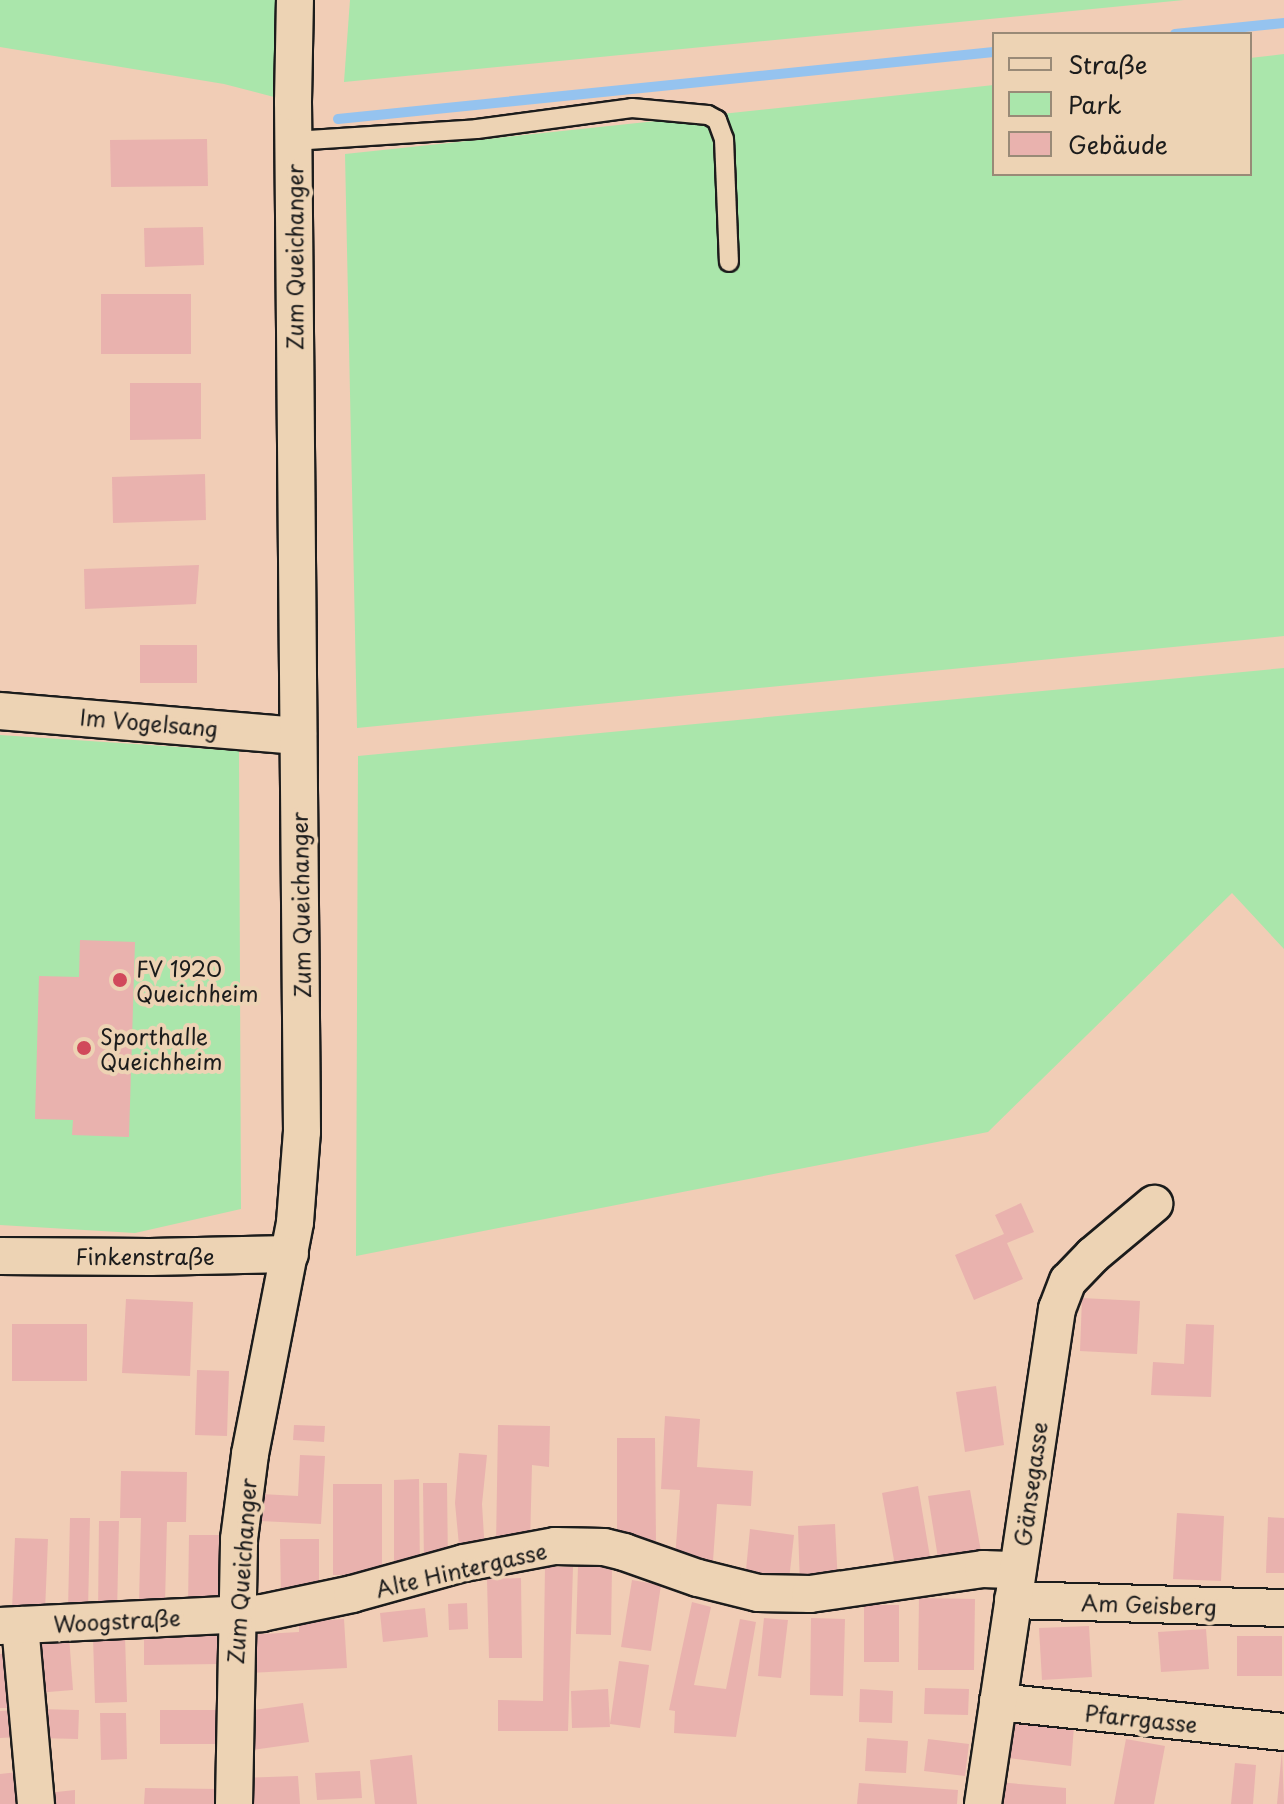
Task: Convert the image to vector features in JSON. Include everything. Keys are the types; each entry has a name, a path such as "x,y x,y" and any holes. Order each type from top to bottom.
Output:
{"street":[{"name":"Zum Queichanger","path":"234,1804 235,1615 239,1539 250,1454 299,1196 302,1132 293,141 295,0"},
{"name":"Im Vogelsang","path":"0,711 298,736"},
{"name":"Gänsegasse","path":"983,1804 1051,1336 1061,1295 1068,1281 1093,1255 1154,1204"},
{"name":"Finkenstraße","path":"0,1256 290,1254"},
{"name":"Alte Hintergasse","path":"235,1615 290,1608 464,1563 555,1546 604,1547 698,1578 758,1593 810,1594 983,1569 1015,1585"},
{"name":"Am Geisberg","path":"1015,1585 1284,1608"},
{"name":"Woogstraße","path":"10,1626 235,1615"},
{"path":"10,1626 36,1804"},
{"name":"Pfarrgasse","path":"998,1702 1284,1732"}],"lane":[{"path":"293,141 477,129 632,108 708,115 717,120 724,139 729,262"}],"green space":[{"path":"0,0 295,0 293,102 224,84 0,47"},
{"path":"350,0 1184,0 344,82"},
{"path":"1284,54 1284,636 357,728 345,154 992,85 992,176 1252,176 1252,58"},
{"path":"1284,668 1284,949 1232,893 988,1132 356,1256 358,756"},
{"name":"FV 1920 Queichheim","path":"0,735 239,751 241,1209 135,1233 0,1225"}],"building":[{"path":"207,139 208,186 111,187 110,140"},
{"path":"203,227 204,265 145,267 144,228"},
{"path":"101,294 191,294 191,354 101,354"},
{"path":"130,383 201,383 201,439 130,440"},
{"path":"205,474 206,520 113,523 112,477"},
{"path":"199,565 196,604 85,609 84,569"},
{"path":"140,645 197,645 197,683 140,683"},
{"name":"Sporthalle Queichheim","path":"80,940 135,942 129,1137 72,1135 73,1120 35,1119 39,976 79,977"},
{"path":"1021,1203 1034,1232 1007,1243 1023,1279 974,1300 955,1255 1004,1234 995,1215"},
{"path":"1082,1298 1140,1301 1137,1354 1080,1351"},
{"path":"126,1299 193,1302 190,1376 122,1373"},
{"path":"12,1324 87,1324 87,1381 12,1381"},
{"path":"1186,1324 1214,1325 1211,1397 1151,1395 1153,1362 1184,1364"},
{"path":"197,1370 229,1371 227,1436 195,1435"},
{"path":"996,1386 1004,1445 965,1452 956,1392"},
{"path":"665,1416 700,1419 697,1467 753,1471 751,1506 717,1504 713,1561 675,1559 680,1490 661,1489"},
{"path":"294,1425 325,1426 324,1442 293,1440"},
{"path":"498,1425 550,1426 549,1467 532,1465 530,1545 496,1545"},
{"path":"617,1438 655,1438 656,1541 617,1541"},
{"path":"459,1453 487,1455 482,1504 485,1553 460,1556 455,1503"},
{"path":"300,1455 325,1456 321,1524 260,1521 261,1494 298,1496"},
{"path":"121,1471 187,1472 186,1522 167,1522 165,1604 139,1603 141,1518 120,1518"},
{"path":"419,1479 420,1572 394,1572 394,1480"},
{"path":"423,1483 447,1483 448,1567 424,1567"},
{"path":"333,1484 382,1484 382,1575 333,1575"},
{"path":"918,1486 932,1569 897,1577 882,1493"},
{"path":"970,1490 982,1557 939,1564 928,1496"},
{"path":"1177,1513 1224,1516 1221,1581 1173,1579"},
{"path":"1268,1517 1284,1518 1284,1573 1266,1573"},
{"path":"70,1518 90,1518 88,1611 68,1611"},
{"path":"99,1521 119,1521 117,1614 98,1613"},
{"path":"835,1524 838,1585 800,1587 798,1526"},
{"path":"750,1529 794,1535 788,1589 745,1580"},
{"path":"189,1535 220,1535 219,1607 188,1606"},
{"path":"15,1538 48,1539 45,1611 12,1610"},
{"path":"280,1539 319,1539 319,1596 281,1596"},
{"path":"578,1566 612,1567 611,1635 576,1634"},
{"path":"545,1567 573,1567 568,1731 498,1731 498,1700 543,1701"},
{"path":"521,1578 522,1658 489,1658 487,1579"},
{"path":"632,1580 661,1585 651,1651 621,1647"},
{"path":"919,1598 975,1599 974,1670 918,1670"},
{"path":"692,1602 711,1607 694,1685 726,1689 740,1619 756,1622 736,1737 674,1733 675,1711 669,1710"},
{"path":"467,1603 468,1629 449,1630 448,1604"},
{"path":"864,1605 899,1605 899,1662 864,1662"},
{"path":"425,1608 428,1637 383,1642 380,1613"},
{"path":"764,1618 788,1620 781,1678 758,1676"},
{"path":"811,1618 845,1619 843,1696 810,1695"},
{"path":"344,1619 347,1668 250,1673 247,1635 299,1632 299,1622"},
{"path":"1089,1626 1092,1677 1042,1680 1039,1628"},
{"path":"1206,1629 1209,1669 1161,1672 1158,1632"},
{"path":"219,1634 219,1664 144,1665 144,1635"},
{"path":"69,1636 73,1690 36,1693 32,1637"},
{"path":"125,1636 127,1702 95,1703 93,1637"},
{"path":"1237,1636 1282,1636 1282,1676 1237,1676"},
{"path":"16,1653 18,1708 0,1708 0,1654"},
{"path":"619,1661 649,1665 640,1728 610,1724"},
{"path":"925,1688 969,1689 968,1715 924,1714"},
{"path":"608,1689 610,1727 572,1728 571,1691"},
{"path":"860,1689 893,1691 892,1723 859,1722"},
{"path":"303,1703 309,1742 246,1751 240,1712"},
{"path":"38,1709 79,1710 78,1739 38,1738"},
{"path":"18,1710 20,1737 0,1738 0,1711"},
{"path":"160,1710 220,1710 220,1744 160,1744"},
{"path":"100,1713 126,1713 127,1759 101,1760"},
{"path":"1005,1719 1074,1726 1071,1766 1001,1757"},
{"path":"867,1738 908,1741 906,1773 865,1771"},
{"path":"928,1739 969,1744 965,1776 924,1771"},
{"path":"1126,1739 1165,1746 1154,1804 1114,1804"},
{"path":"1282,1750 1284,1804 1277,1804"},
{"path":"412,1755 417,1804 375,1804 370,1760"},
{"path":"1235,1763 1256,1765 1253,1804 1231,1804"},
{"path":"360,1771 362,1798 317,1800 315,1773"},
{"path":"18,1772 21,1804 0,1804 0,1774"},
{"path":"298,1776 300,1804 243,1804 242,1778"},
{"path":"997,1782 1066,1788 1066,1804 994,1804"},
{"path":"859,1783 958,1790 957,1804 857,1804"},
{"path":"145,1788 219,1789 218,1804 144,1804"},
{"path":"75,1790 75,1804 47,1804 47,1793"}],"waterway":[{"path":"1195,32 1284,23"},
{"path":"338,119 992,52"}],"place":[{"name":"FV 1920 Queichheim","path":"120,980"},
{"name":"Sporthalle Queichheim","path":"84,1048"}]}
